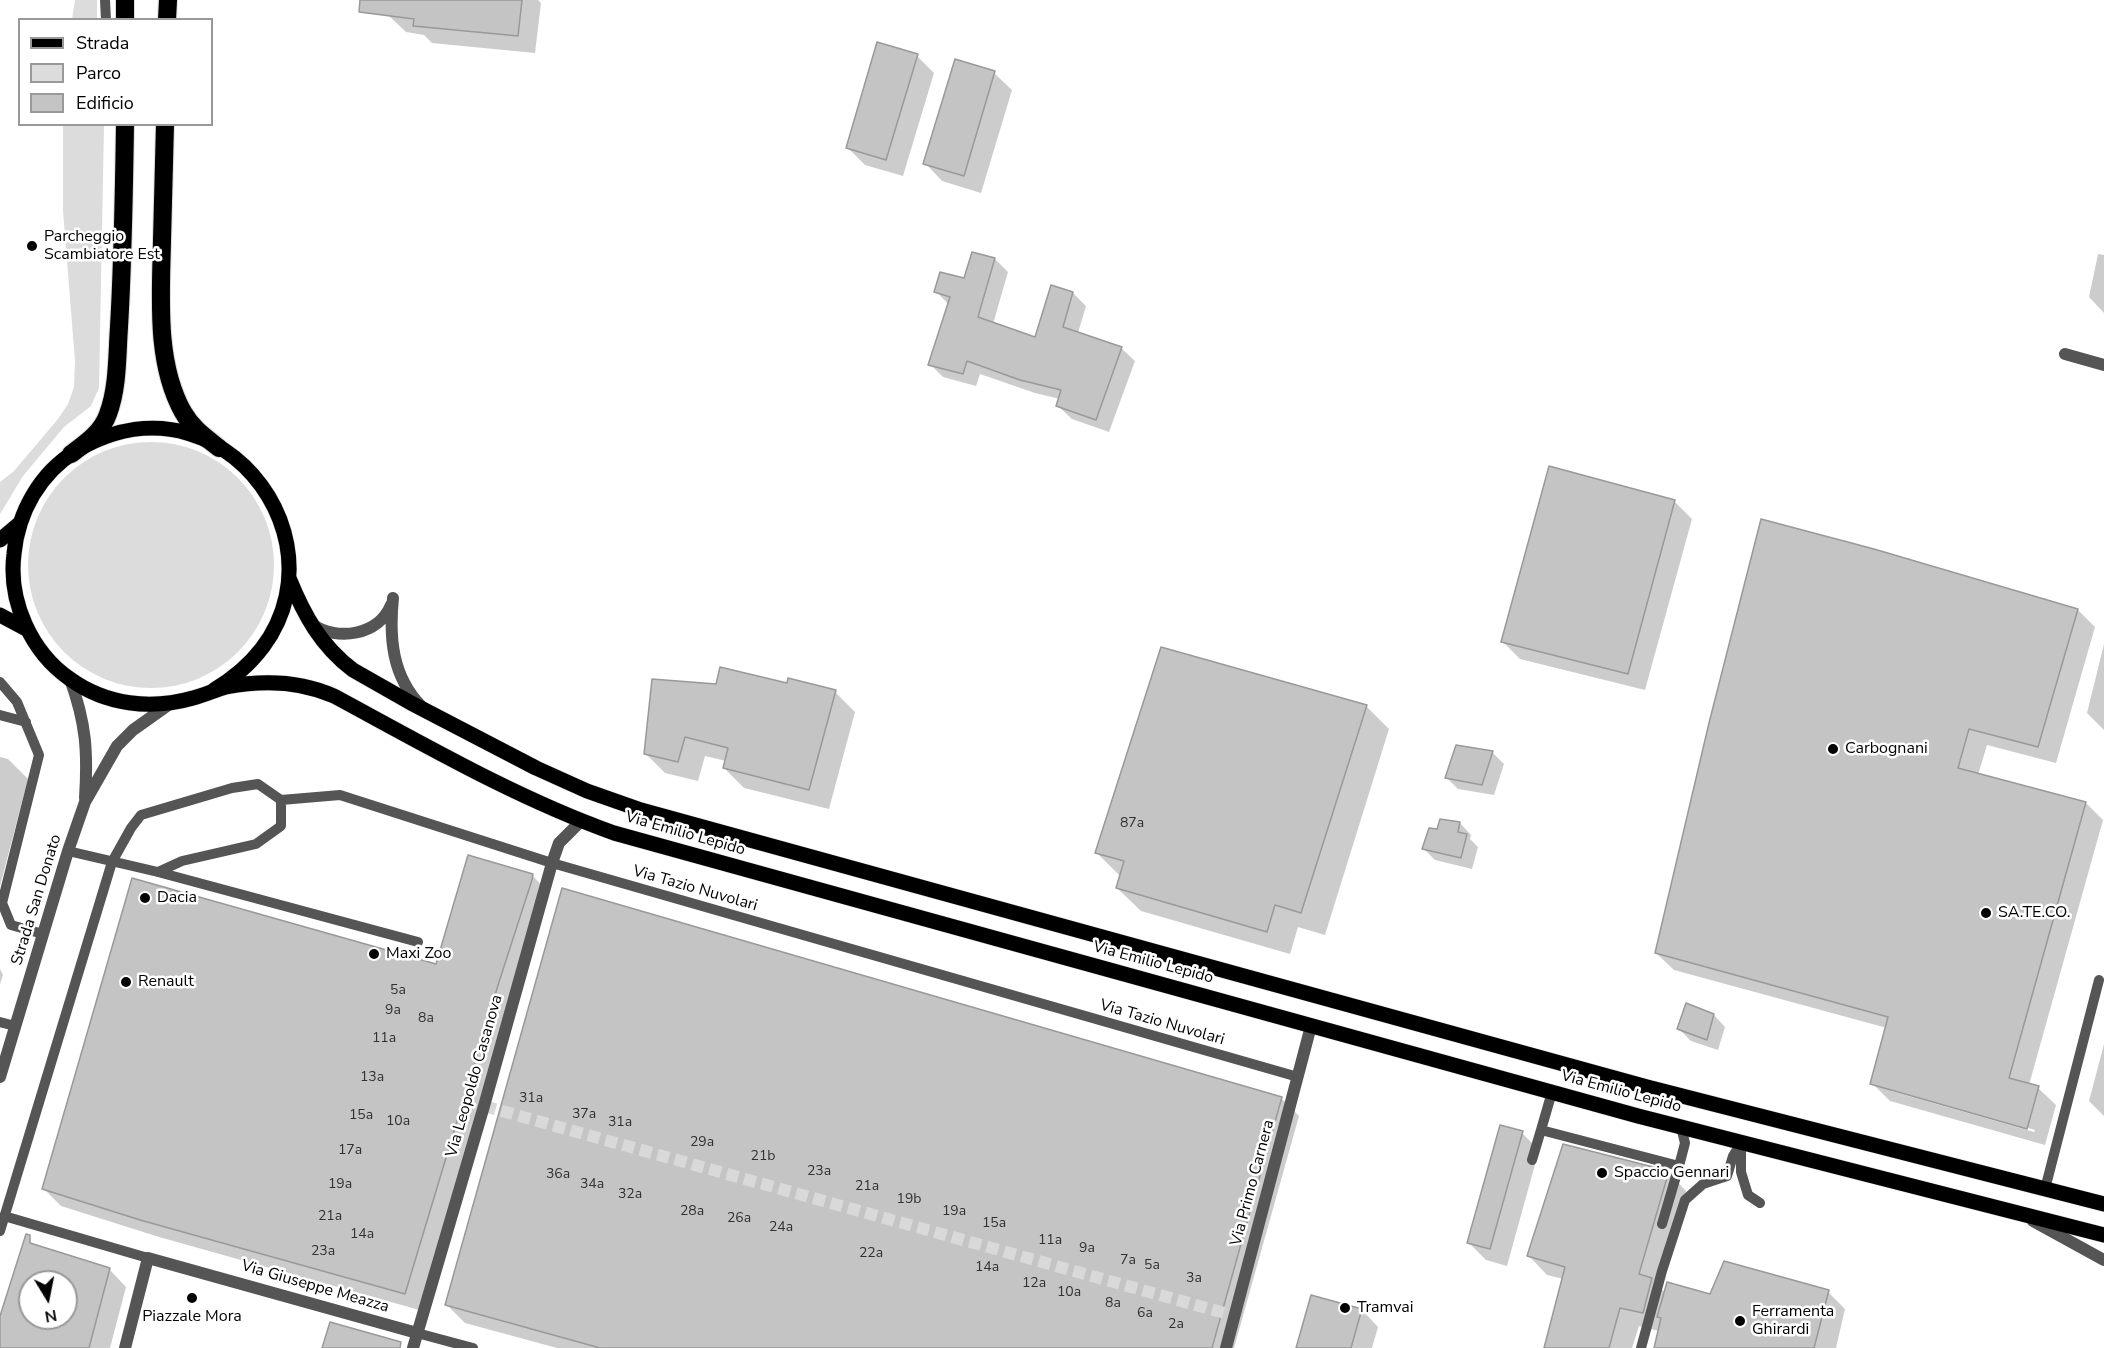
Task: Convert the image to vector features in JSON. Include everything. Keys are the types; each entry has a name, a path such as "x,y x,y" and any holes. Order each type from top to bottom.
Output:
{"highway":[{"path":"125,0 125,18"},
{"path":"167,18 168,0"},
{"path":"71,454 93,436 103,424 110,408 114,389 120,316 125,126"},
{"path":"165,126 162,301 165,354 171,382 184,413 197,430 219,448"}],"main road":[{"path":"150,429 171,430 191,435 219,448 244,465 258,480 279,515 285,534 289,556 289,578 281,615 261,650 248,666 230,681 214,690 171,703 150,705 128,703 108,698 70,679 37,646 21,613 13,578 14,551 19,524 40,485 71,454 109,436 150,429"},
{"path":"0,540 19,524"},
{"name":"Via Emilio Lepido","path":"289,578 305,616 321,640 347,665 437,717 552,776 605,798 641,810 1647,1087 2104,1204"},
{"path":"0,615 28,630"},
{"name":"Via Emilio Lepido","path":"214,690 271,683 316,689 516,792 581,821 638,840 1681,1127 2104,1235"}],"street":[{"path":"2066,354 2104,365"},
{"name":"Via Emilio Lepido","path":"305,616 312,624 325,631 337,634 356,632 379,623 389,610 393,598 393,652 399,674 415,699 437,717"},
{"name":"Strada San Donato","path":"70,679 80,709 86,739 85,802"},
{"name":"Strada San Donato","path":"0,1077 85,802 117,746 133,730 171,703"},
{"name":"Via Leopoldo Casanova","path":"413,1348 552,863 559,843 581,821"},
{"name":"Via Primo Carnera","path":"1226,1348 1311,1026"},
{"path":"2001,1209 2040,1224 2104,1260"},
{"path":"125,1348 148,1258"},
{"name":"Via Giuseppe Meazza","path":"148,1258 417,1333"}],"lane":[{"path":"105,0 106,18"},
{"path":"0,682 17,702 39,755 3,903 11,925 43,934"},
{"path":"0,715 26,722"},
{"path":"0,1231 112,862 131,828 141,815 232,788 258,784 281,800 281,826 256,844 182,861 158,872"},
{"name":"Via Tazio Nuvolari","path":"281,800 340,795 552,863 1298,1077"},
{"path":"68,851 158,872 418,942"},
{"path":"2045,1189 2099,980"},
{"path":"0,1022 15,1026"},
{"path":"1532,1160 1552,1092"},
{"path":"1662,1224 1685,1143 1681,1127"},
{"path":"1541,1130 1679,1166"},
{"path":"1741,1143 1740,1165 1743,1180 1748,1195 1760,1203"},
{"path":"1641,1348 1662,1271 1685,1200 1703,1184 1727,1176 1733,1156 1741,1143"},
{"path":"4,1216 148,1258"},
{"name":"Via Giuseppe Meazza","path":"417,1333 473,1348"}],"green space":[{"path":"75,0 97,0 97,18 72,18"},
{"path":"63,126 104,126 99,388 91,406 64,427 23,476 0,514 0,482 14,471 58,419 68,404 74,387 75,361 63,211"},
{"path":"139,442 163,442 187,447 209,456 238,478 260,507 265,518 272,541 274,565 272,589 265,612 260,623 238,652 209,674 187,683 163,688 139,688 115,683 93,674 73,660 56,643 42,623 33,601 28,577 28,553 33,529 42,507 56,487 73,470 93,456 115,447"}],"building":[{"path":"360,0 522,0 518,36 413,26 414,19 359,12"},
{"path":"877,42 918,54 886,160 846,148"},
{"path":"955,59 995,71 964,176 923,164"},
{"path":"972,252 995,258 978,317 1035,337 1051,285 1073,292 1063,327 1122,347 1096,420 1056,406 1061,390 1020,380 967,361 963,374 928,365 950,297 934,292 940,272 964,278"},
{"path":"1549,466 1675,500 1628,674 1501,642"},
{"path":"1761,519 1874,549 2078,609 2038,747 1969,729 1958,768 2086,802 2009,1078 2039,1086 2027,1129 1870,1084 1888,1017 1655,953 1709,723"},
{"path":"1161,647 1367,705 1301,913 1275,905 1267,932 1116,888 1124,861 1095,853"},
{"path":"720,667 787,683 788,678 836,690 809,790 723,768 728,748 685,737 678,762 644,754 652,679 716,684"},
{"path":"1456,745 1493,751 1482,785 1445,778"},
{"path":"1440,819 1460,822 1458,832 1467,834 1461,858 1422,849 1429,828 1437,829"},
{"path":"468,855 533,874 405,1294 140,1220 42,1189 132,878 436,964"},
{"path":"562,888 1282,1097 1212,1348 600,1348 445,1305"},
{"path":"1686,1003 1714,1014 1707,1040 1677,1029"},
{"path":"1500,1125 1523,1131 1490,1249 1467,1243"},
{"path":"1563,1144 1669,1171 1639,1274 1652,1278 1643,1313 1620,1308 1609,1348 1544,1348 1565,1267 1527,1256"},
{"path":"26,1234 30,1235 30,1243 110,1268 89,1348 0,1348 0,1316"},
{"name":"Ferramenta Ghirardi","path":"1724,1261 1829,1290 1814,1348 1654,1348 1661,1318 1657,1317 1667,1282 1710,1294"},
{"path":"1311,1295 1362,1309 1351,1348 1296,1348"},
{"path":"330,1322 401,1342 400,1348 322,1348"}],"tunnel":[{"path":"484,1106 1235,1316"}],"place":[{"name":"Parcheggio Scambiatore Est","path":"32,246"},
{"name":"Carbognani","path":"1833,749"},
{"name":"Dacia","path":"145,898"},
{"name":"SA.TE.CO.","path":"1986,913"},
{"name":"Maxi Zoo","path":"374,954"},
{"name":"Renault","path":"126,982"},
{"name":"Spaccio Gennari","path":"1602,1173"},
{"name":"Piazzale Mora","path":"192,1298"},
{"name":"Tramvai","path":"1345,1308"},
{"name":"Ferramenta Ghirardi","path":"1740,1321"}]}
